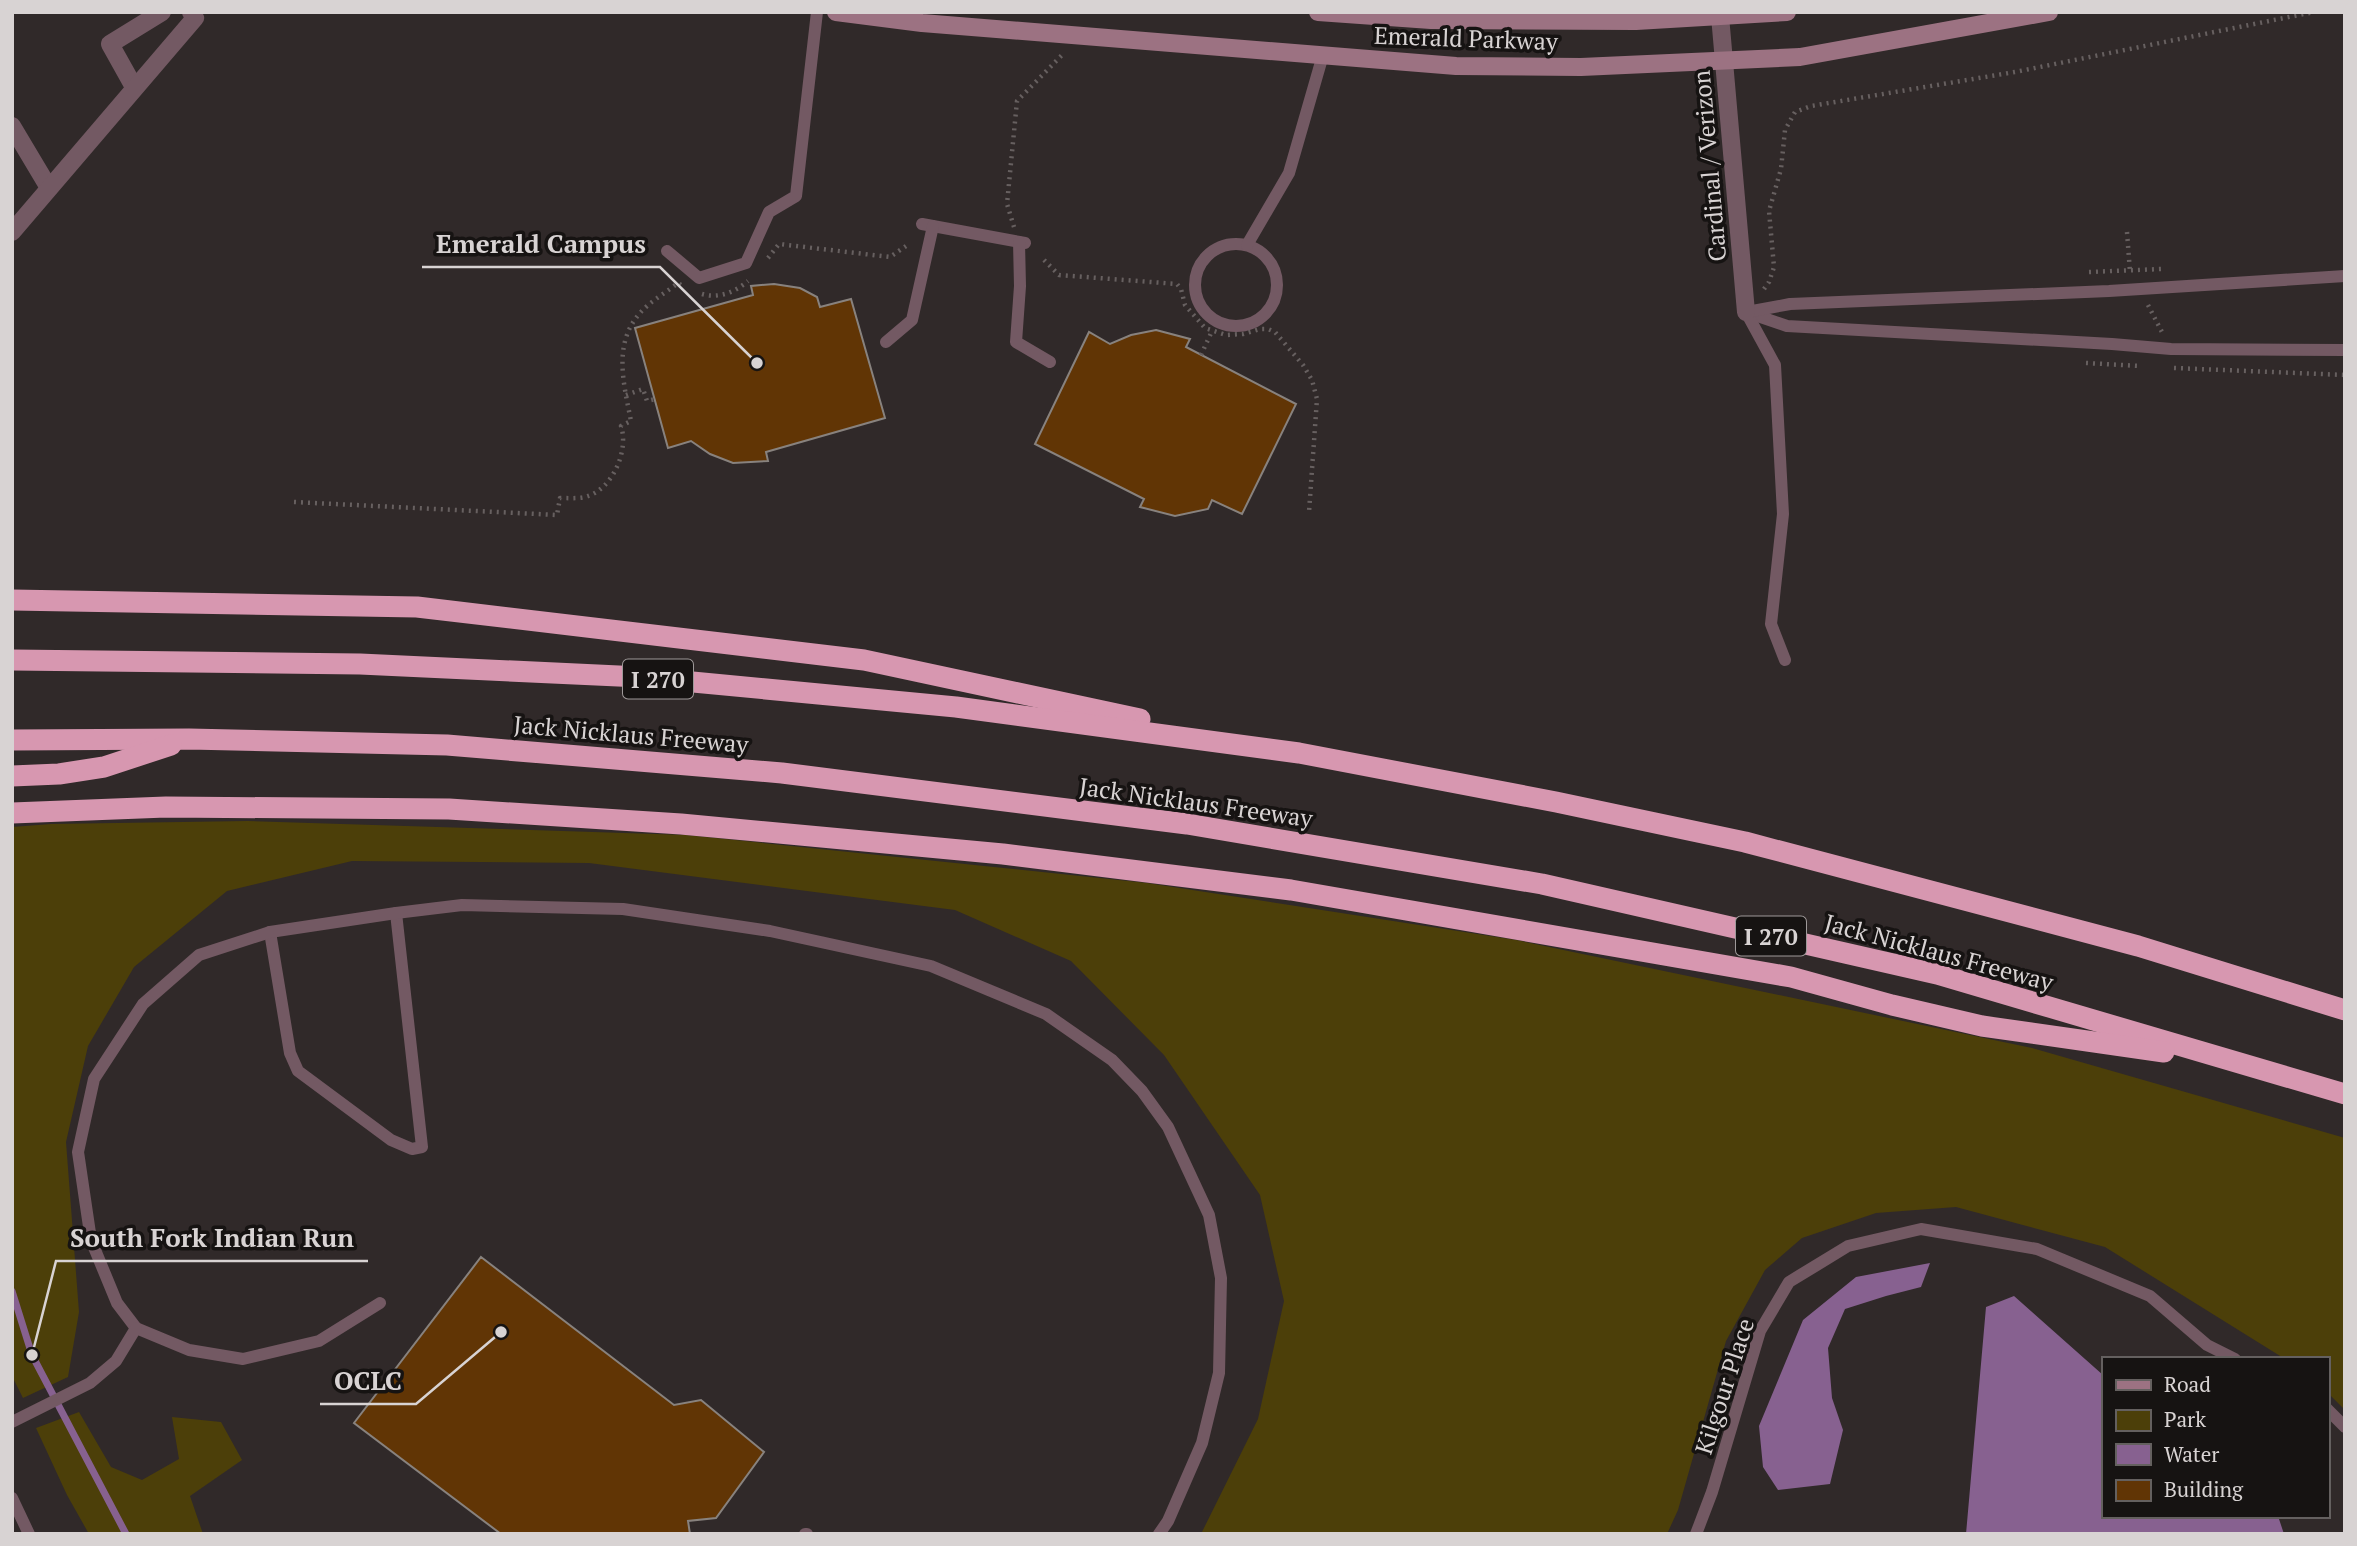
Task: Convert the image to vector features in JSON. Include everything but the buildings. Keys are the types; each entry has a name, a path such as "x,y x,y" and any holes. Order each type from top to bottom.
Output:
{"highway":[{"path":"12,600 417,607 864,660 1299,753"},
{"name":"I 270","path":"12,660 360,664 640,677 956,707 1299,753 1556,802 1745,842 2138,946 2345,1010"},
{"path":"12,776 58,774 104,767 189,739"},
{"name":"Jack Nicklaus Freeway","path":"12,740 189,739 447,745 782,773 1187,824 1542,884 1937,974 2345,1094"},
{"path":"12,813 166,807 449,809 681,824 1003,854 1290,890 1791,977 1982,1026 2227,1059"}],"main road":[{"name":"Emerald Parkway","path":"836,12 922,23 1457,66 1581,67 1800,57 2049,12"},
{"name":"Emerald Parkway","path":"1318,12 1458,20 1636,21 1787,12"}],"street":[{"path":"134,87 110,44 162,12"},
{"path":"12,232 195,18 191,12"},
{"name":"Cardinal / Verizon","path":"1720,16 1746,312"},
{"path":"12,126 50,188"}],"lane":[{"path":"667,251 699,278 746,263 769,212 796,196 817,12"},
{"path":"1247,245 1289,173 1323,55"},
{"path":"886,342 912,320 927,225 1023,243 1016,342 1050,362"},
{"path":"1237,243 1247,245 1258,249 1273,265 1278,278 1278,291 1275,302 1263,317 1253,324 1228,326 1206,314 1195,291 1195,279 1203,260 1216,249 1237,243"},
{"path":"1746,312 1790,304 2109,291 2345,276"},
{"path":"1746,312 1787,326 2171,349 2345,350"},
{"path":"1746,312 1775,365 1783,514 1771,624 1785,660"},
{"path":"380,1303 319,1341 243,1359 189,1350 136,1328 117,1304 91,1240 78,1152 94,1079 144,1004 200,955 270,932 462,905 624,909 770,931 931,966 1046,1014 1112,1060 1142,1091 1168,1127 1209,1215 1221,1278 1219,1373 1202,1443 1168,1521 1159,1534"},
{"path":"270,932 290,1053 298,1071 391,1140 412,1150 422,1147 396,913"},
{"name":"Kilgour Place","path":"1696,1534 1712,1492 1760,1331 1789,1282 1848,1246 1921,1229 2037,1249 2150,1296 2207,1345 2231,1357"},
{"path":"12,1422 90,1383 116,1361 136,1328"},
{"path":"2329,1411 2345,1427"},
{"path":"12,1498 29,1534"}],"path":[{"path":"1746,312 1769,282 1774,267 1769,211 1782,169 1784,130 1795,112 1811,106 2015,72 2314,12"},
{"path":"1023,243 1007,204 1017,101 1062,55"},
{"path":"762,265 779,244 890,257 909,244"},
{"path":"1044,260 1059,275 1177,284 1185,305 1195,319 1212,331 1226,335 1260,329 1275,332 1303,365 1317,399 1309,512"},
{"path":"693,291 708,296 726,294 738,289 755,273"},
{"path":"294,502 557,515 560,498 589,496 612,476 618,465 624,434 621,426 631,421 621,366 628,330 647,306 678,283 686,287"},
{"path":"1201,355 1212,331"},
{"path":"2086,363 2144,366"},
{"path":"2168,368 2345,375"},
{"path":"626,395 643,389 647,401 655,399"}],"green space":[{"path":"248,821 686,835 1147,883 1516,940 2032,1048 2345,1138 2345,1410 2329,1394 2329,1357 2282,1357 2105,1247 1956,1207 1876,1213 1802,1238 1765,1270 1726,1341 1678,1510 1667,1534 1201,1534 1258,1419 1284,1301 1260,1195 1164,1055 1071,961 955,910 589,863 352,861 227,891 134,967 88,1046 66,1142 79,1312 68,1377 23,1398 12,1376 12,827"},
{"path":"79,1412 111,1467 142,1480 179,1459 172,1417 221,1422 242,1460 190,1496 203,1534 89,1534 67,1495 36,1428"}],"water":[{"path":"1930,1263 1921,1287 1845,1309 1828,1348 1832,1398 1843,1430 1830,1484 1778,1490 1763,1467 1759,1426 1803,1320 1856,1277"},
{"path":"2014,1296 2102,1374 2102,1518 2279,1518 2284,1534 1966,1534 1986,1307"}],"waterway":[{"path":"12,1291 32,1355 126,1534"}],"place":[{"name":"Emerald Campus","path":"757,363"},
{"name":"OCLC","path":"501,1332"},
{"name":"South Fork Indian Run","path":"32,1355"}]}
